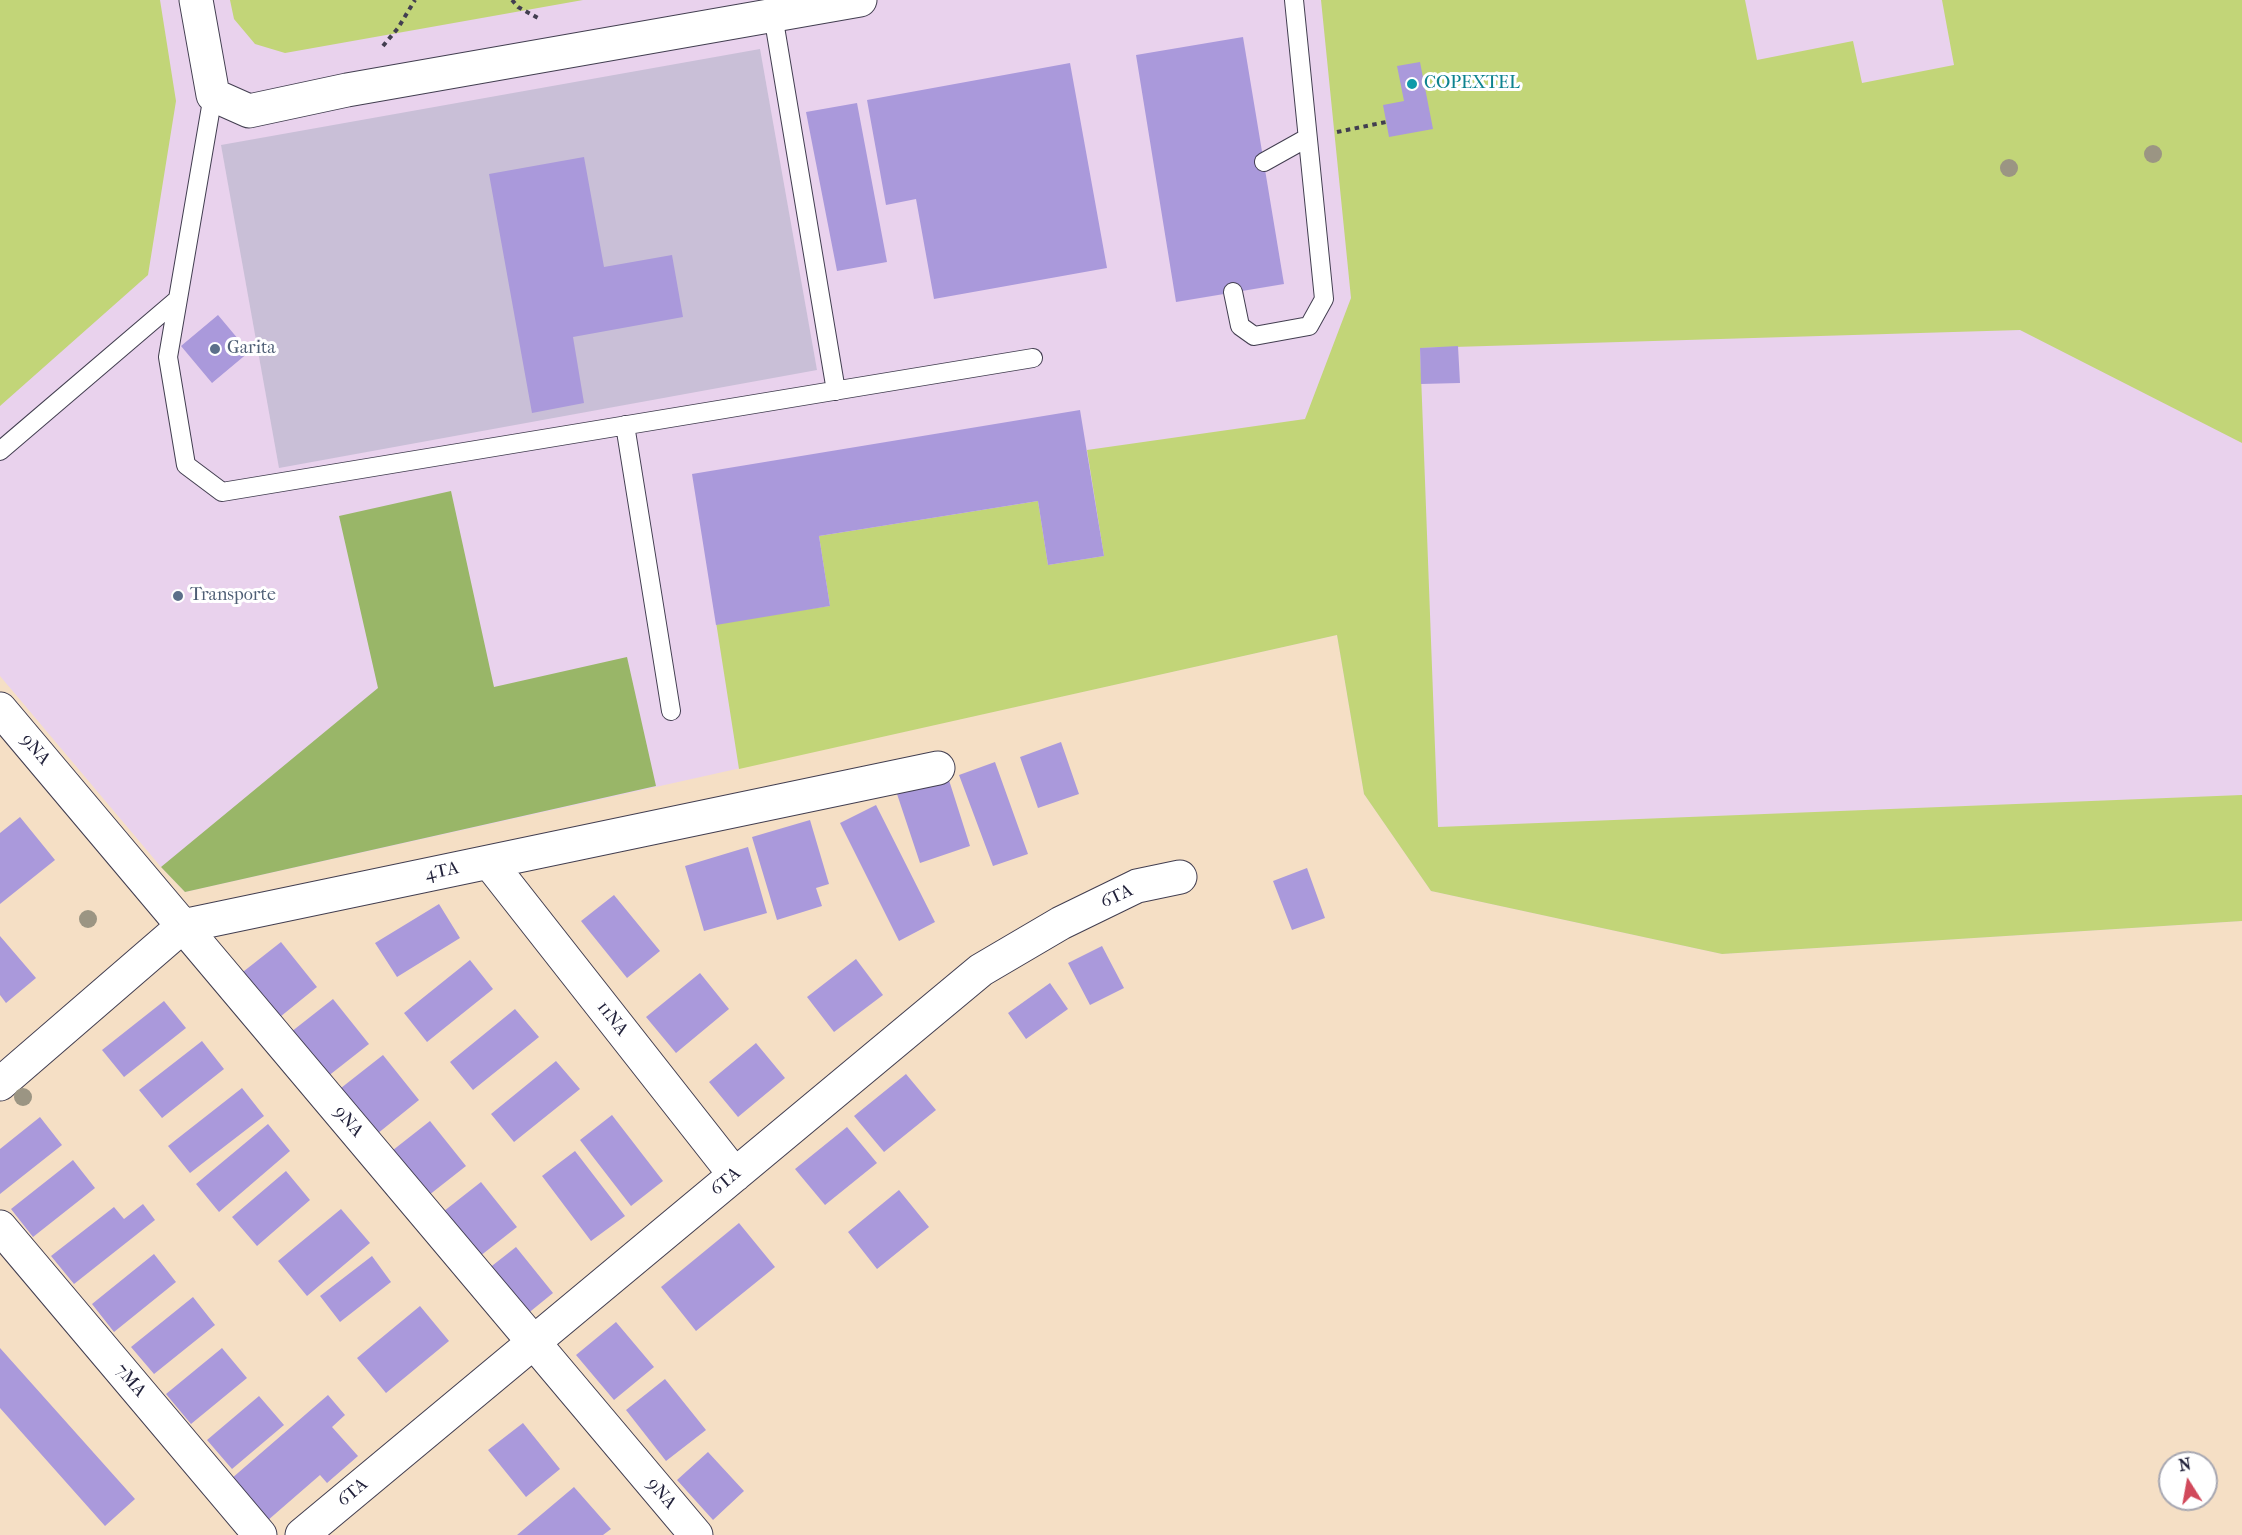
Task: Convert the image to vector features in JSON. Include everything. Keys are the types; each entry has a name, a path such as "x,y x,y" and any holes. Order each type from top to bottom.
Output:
{"street":[{"path":"196,0 213,95 249,111 346,90 860,0"},
{"name":"9NA","path":"0,709 696,1535"},
{"name":"4TA","path":"0,1084 183,926 938,768"},
{"name":"11NA","path":"489,862 735,1175"},
{"name":"6TA","path":"302,1535 981,970 1061,923 1137,886 1180,878"},
{"name":"7MA","path":"0,1227 260,1535"}],"lane":[{"path":"1233,292 1240,327 1254,336 1309,326 1324,299 1294,0"},
{"path":"773,15 836,391"},
{"path":"213,95 168,357 186,465 222,492 1033,358"},
{"path":"1264,162 1307,138"},
{"path":"0,451 178,298"},
{"path":"625,425 671,711"}],"path":[{"path":"1307,138 1386,122"}],"shaded area":[{"path":"0,0 2242,0 2242,921 1722,954 1431,891 1364,794 1337,635 185,892 161,867 0,676"},
{"path":"760,49 817,370 279,468 221,145"}],"green space":[{"path":"0,0 160,0 176,101 148,275 0,406"},
{"path":"230,0 583,0 285,53 255,44 234,19"},
{"path":"1321,0 1745,0 1757,60 1853,41 1862,83 1954,65 1942,0 2242,0 2242,443 2020,330 1420,348 1438,827 2242,795 2242,921 1722,954 1431,891 1364,794 1337,635 739,769 716,622 830,606 819,536 1038,501 1048,565 1104,556 1087,450 1305,419 1351,298"},
{"path":"451,491 494,687 627,657 656,786 185,892 161,867 378,688 339,516"}],"building":[{"path":"1243,37 1284,284 1176,302 1136,55"},
{"name":"COPEXTEL","path":"1420,62 1433,129 1389,137 1383,105 1404,101 1397,66"},
{"path":"1070,63 1107,268 934,299 916,199 886,205 867,100"},
{"path":"857,103 887,262 837,271 806,112"},
{"path":"584,157 604,267 672,255 683,317 573,337 584,403 532,413 489,174"},
{"name":"Garita","path":"218,315 249,352 212,383 181,346"},
{"path":"1458,346 1460,383 1421,384 1420,348"},
{"path":"1080,410 1104,556 1048,565 1038,501 819,536 830,606 716,625 692,474"},
{"path":"1061,742 1079,794 1038,808 1020,757"},
{"path":"995,762 1028,854 993,866 959,775"},
{"path":"948,777 970,846 920,863 897,794"},
{"path":"876,805 935,922 899,941 840,823"},
{"path":"20,817 55,860 0,904 0,833"},
{"path":"810,820 829,884 816,888 822,906 777,920 752,837"},
{"path":"748,847 767,913 704,931 685,866"},
{"path":"1307,868 1325,918 1292,930 1273,881"},
{"path":"614,895 660,951 627,978 581,921"},
{"path":"439,904 460,938 397,977 375,943"},
{"path":"0,936 36,978 6,1003 0,995"},
{"path":"281,942 317,987 275,1021 239,975"},
{"path":"1102,946 1124,988 1090,1005 1068,963"},
{"path":"856,959 883,995 834,1032 807,997"},
{"path":"470,960 493,989 427,1042 404,1013"},
{"path":"700,973 729,1009 676,1053 646,1017"},
{"path":"1050,983 1068,1009 1026,1039 1008,1013"},
{"path":"333,999 369,1044 327,1077 291,1032"},
{"path":"164,1001 186,1028 124,1077 102,1050"},
{"path":"515,1009 539,1037 473,1090 450,1062"},
{"path":"202,1041 224,1069 162,1118 139,1090"},
{"path":"756,1043 785,1078 738,1117 709,1082"},
{"path":"383,1055 419,1100 377,1134 341,1088"},
{"path":"556,1061 580,1089 514,1142 491,1114"},
{"path":"906,1074 936,1110 884,1152 854,1116"},
{"path":"242,1088 264,1116 190,1173 168,1146"},
{"path":"612,1115 663,1181 631,1206 580,1140"},
{"path":"40,1117 62,1145 0,1194 0,1149"},
{"path":"430,1121 466,1166 424,1199 388,1154"},
{"path":"268,1124 290,1151 219,1212 196,1184"},
{"path":"847,1127 877,1163 825,1205 795,1169"},
{"path":"575,1151 625,1216 591,1241 542,1176"},
{"path":"73,1160 95,1188 33,1237 11,1209"},
{"path":"286,1171 310,1200 257,1246 232,1217"},
{"path":"481,1182 517,1227 475,1260 439,1215"},
{"path":"899,1190 929,1227 877,1269 848,1232"},
{"path":"143,1204 155,1220 74,1284 51,1256 114,1207 124,1219"},
{"path":"341,1209 370,1243 307,1296 278,1261"},
{"path":"739,1223 775,1267 696,1331 661,1287"},
{"path":"516,1247 553,1293 526,1315 488,1269"},
{"path":"154,1254 176,1282 114,1332 92,1304"},
{"path":"372,1256 391,1282 340,1322 320,1296"},
{"path":"193,1297 215,1325 154,1374 131,1347"},
{"path":"420,1306 449,1341 386,1393 357,1358"},
{"path":"616,1322 654,1367 614,1400 576,1355"},
{"path":"0,1348 135,1499 105,1526 0,1408"},
{"path":"222,1348 247,1378 191,1424 166,1394"},
{"path":"665,1379 706,1430 666,1461 626,1410"},
{"path":"328,1395 345,1415 332,1427 358,1456 327,1483 320,1475 267,1521 231,1479"},
{"path":"259,1396 284,1425 232,1469 207,1440"},
{"path":"523,1423 560,1469 526,1497 488,1450"},
{"path":"708,1452 744,1491 713,1520 677,1480"},
{"path":"574,1487 611,1529 603,1535 517,1535"}],"place":[{"name":"COPEXTEL","path":"1412,84"},
{"name":"Garita","path":"215,349"},
{"name":"Transporte","path":"178,596"}]}
